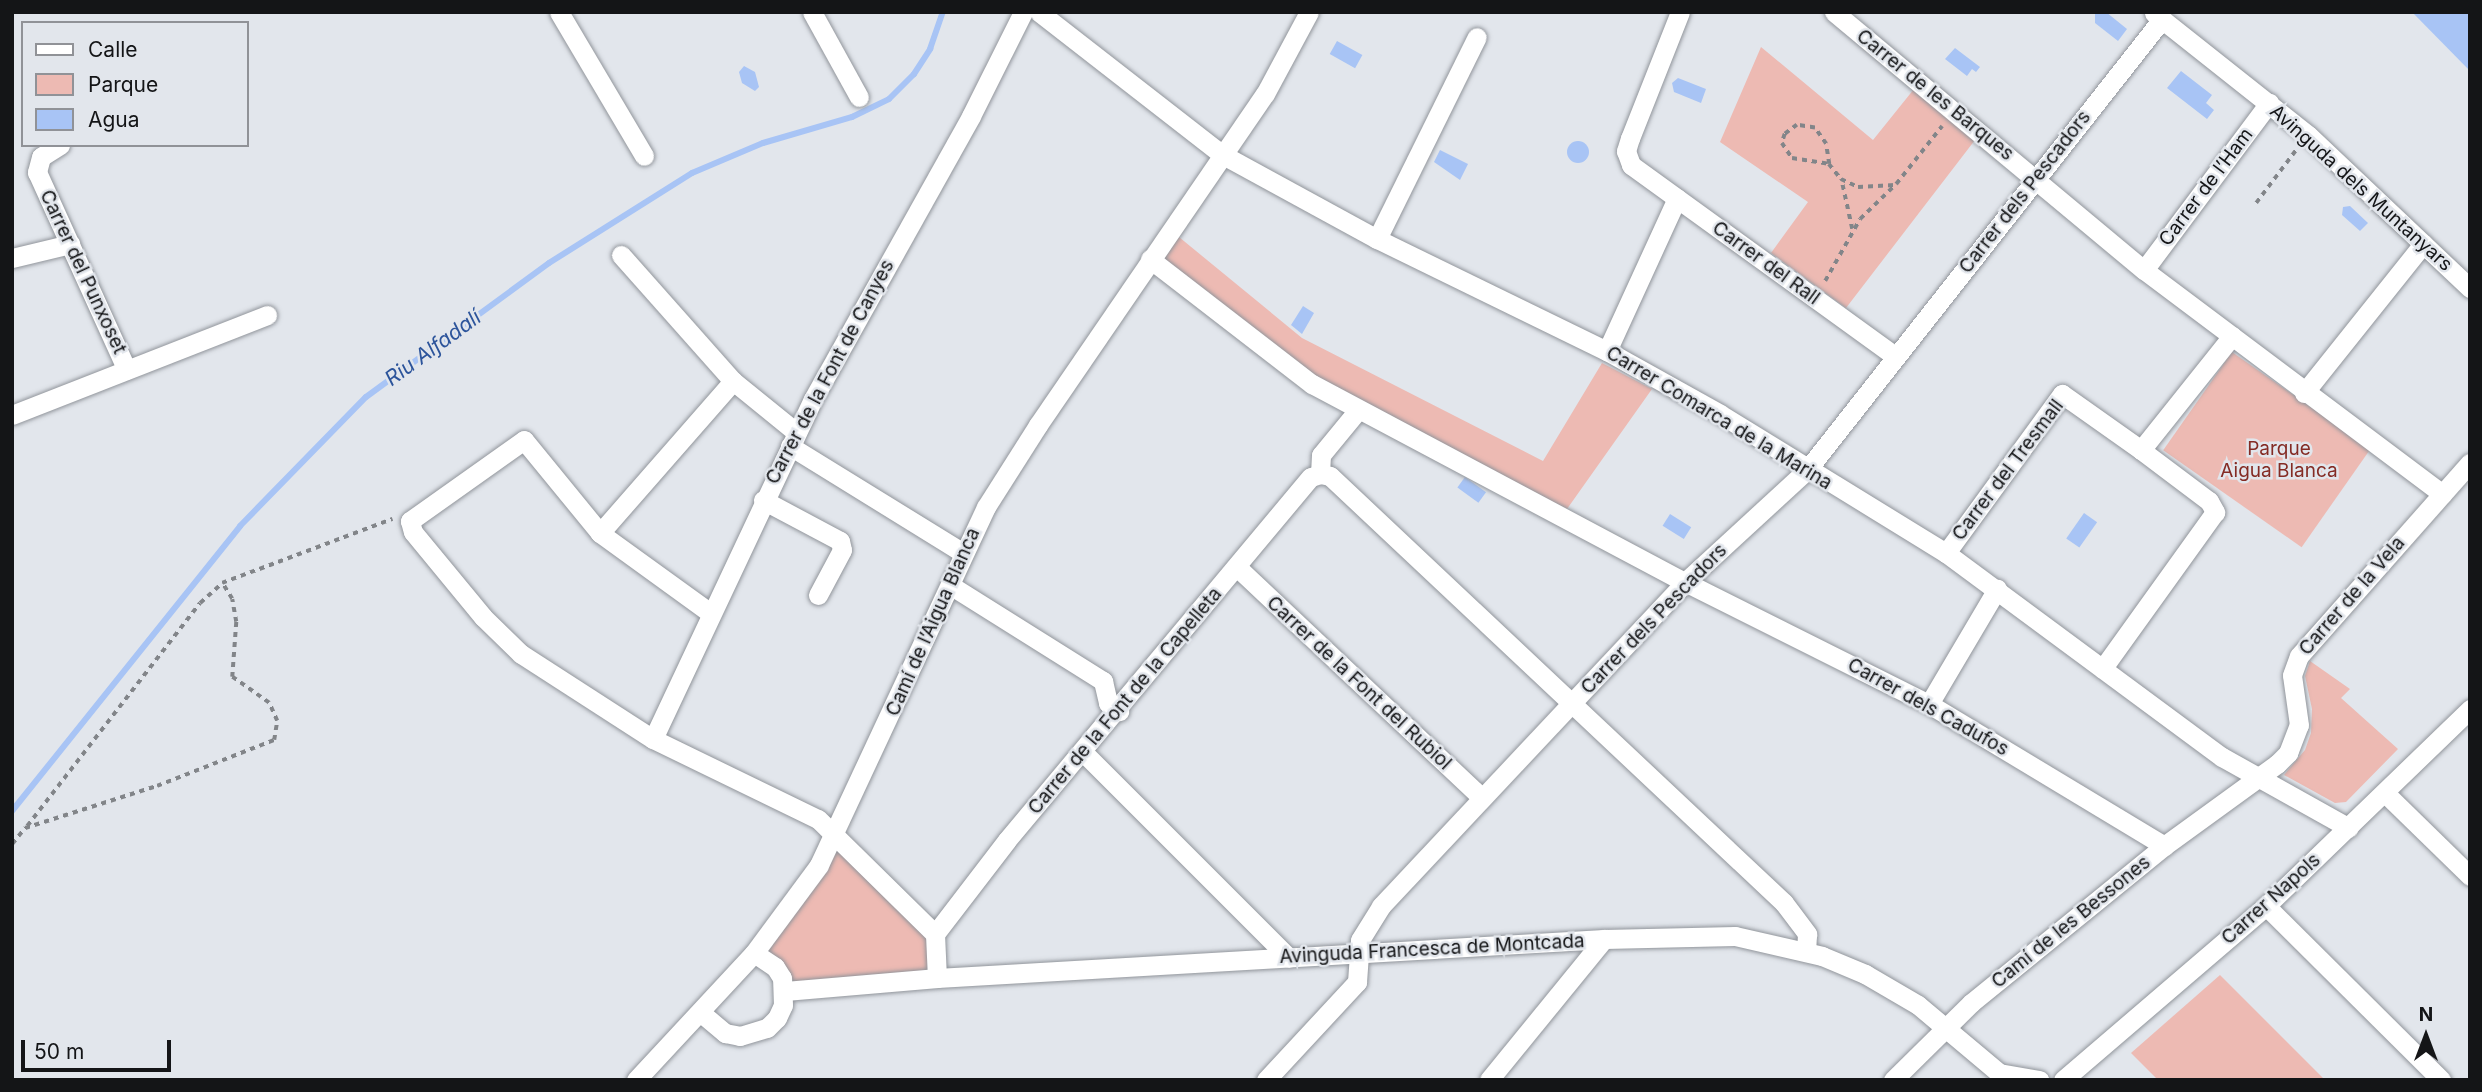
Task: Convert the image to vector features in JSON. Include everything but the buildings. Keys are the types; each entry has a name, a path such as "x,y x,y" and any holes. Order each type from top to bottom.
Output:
{"street":[{"path":"559,12 644,156"},
{"path":"812,12 859,97"},
{"name":"Carrer de la Font de Canyes","path":"653,739 709,612 793,439 1023,12"},
{"name":"Carrer Comarca de la Marina","path":"1039,12 1223,156 1377,239 1607,351 1807,470 1946,553 2222,757 2349,828"},
{"name":"Camí de l’Aigua Blanca","path":"636,1080 754,953 820,864 963,553 1003,478 1150,259 1223,156 1293,47 1309,12"},
{"name":"Carrer del Rall","path":"1680,12 1626,150 1636,169 1896,357"},
{"name":"Carrer de les Barques","path":"1834,12 2036,178"},
{"name":"Avinguda dels Muntanyars","path":"2157,16 2308,135 2470,288"},
{"name":"Carrer dels Pescadors","path":"1266,1080 1357,982 1357,954 1381,906 1685,582 1807,470 2036,178 2157,16"},
{"path":"1377,239 1477,37"},
{"name":"Carrer de l’Ham","path":"2144,270 2269,103"},
{"name":"Carrer del Punxoset","path":"58,147 41,157 37,172 127,370"},
{"path":"2036,178 2144,270 2304,393 2442,494"},
{"path":"1607,351 1676,198"},
{"path":"12,258 70,244"},
{"path":"2304,393 2423,244"},
{"path":"621,255 733,382 793,439 963,553"},
{"name":"Carrer dels Cadufos","path":"1150,259 1305,380 1685,582 1929,704 2164,846"},
{"path":"12,415 267,315"},
{"path":"2141,450 2232,336"},
{"path":"600,533 733,382"},
{"name":"Carrer del Tresmall","path":"1946,553 2062,394 2141,450 2209,501 2216,512 2102,669"},
{"path":"1358,410 1321,455 1320,474 1329,476 1784,903 1807,934 1806,951"},
{"path":"709,612 600,533 524,440 411,524 512,647 653,739 818,819 836,833 935,934 937,978"},
{"name":"Carrer de la Vela","path":"2260,778 2288,753 2297,733 2292,675 2299,656 2470,464"},
{"name":"Carrer de la Font de la Capelleta","path":"935,934 1311,477 1320,474"},
{"path":"763,500 840,541 842,550 818,595"},
{"name":"Carrer de la Font del Rubiol","path":"1238,568 1481,797"},
{"path":"950,585 1103,681 1108,703 1119,711"},
{"path":"1929,704 1997,589"},
{"name":"Carrer Napols","path":"2063,1080 2266,906 2470,709"},
{"path":"1083,752 1289,958"},
{"name":"Camí de les Bessones","path":"1893,1080 1945,1028 2164,846 2260,778"},
{"path":"2385,793 2470,876"},
{"path":"2266,906 2441,1080"},
{"name":"Avinguda Francesca de Montcada","path":"785,991 937,978 1604,939 1735,936 1806,951 1887,985 2000,1073 2039,1080"},
{"path":"1489,1080 1604,939"},
{"path":"700,1012 725,1033 754,1035 777,1018 785,991 775,967 754,953"}],"path":[{"path":"1816,298 1852,231 1896,184 1954,109"},
{"path":"1829,164 1791,158 1783,142 1784,134 1797,125 1815,128 1826,144 1829,164 1841,179 1858,187 1896,184"},
{"path":"2256,203 2308,135"},
{"path":"1841,179 1852,231"},
{"path":"12,844 200,603 222,583 308,554 376,523 393,519 411,524"},
{"path":"25,828 157,786 274,740 278,721 270,703 232,677 236,622 232,599 222,583"}],"green space":[{"path":"1761,47 1873,140 1914,89 1975,140 1846,308 1771,253 1808,202 1720,142"},
{"path":"1179,237 1302,338 1543,461 1602,363 1652,389 1567,509 1318,380 1163,261"},
{"name":"Parque Aigua Blanca","path":"2232,352 2370,449 2302,547 2163,450"},
{"path":"2310,661 2350,689 2341,698 2398,749 2346,802 2335,803 2284,775 2305,750 2311,733 2312,709 2305,676"},
{"path":"837,837 932,934 935,975 787,989 758,952"},
{"path":"2220,975 2325,1080 2158,1080 2131,1053"}],"water":[{"path":"2095,12 2106,12 2127,29 2118,41 2095,23"},
{"path":"2412,12 2470,12 2470,71"},
{"path":"1337,41 1362,55 1355,68 1330,54"},
{"path":"1955,48 1980,67 1976,72 1972,69 1967,76 1945,59"},
{"path":"744,66 755,72 759,87 755,91 742,83 739,72"},
{"path":"2181,71 2212,95 2206,103 2214,110 2207,119 2167,88"},
{"path":"1678,78 1706,89 1701,103 1674,92 1672,83"},
{"path":"1578,141 1586,144 1589,152 1586,160 1578,163 1570,160 1567,152 1570,144"},
{"path":"1440,150 1468,164 1460,180 1434,162"},
{"path":"2350,206 2368,223 2360,231 2342,215 2343,207"},
{"path":"1303,306 1314,313 1302,334 1291,325"},
{"path":"1465,477 1486,492 1478,503 1457,488"},
{"path":"2084,513 2097,522 2079,548 2066,538"},
{"path":"1670,514 1691,527 1684,539 1663,526"}],"waterway":[{"name":"Riu Alfadalí","path":"12,811 240,526 366,397 549,263 692,173 763,143 852,117 889,99 914,74 930,49 943,12"}]}
